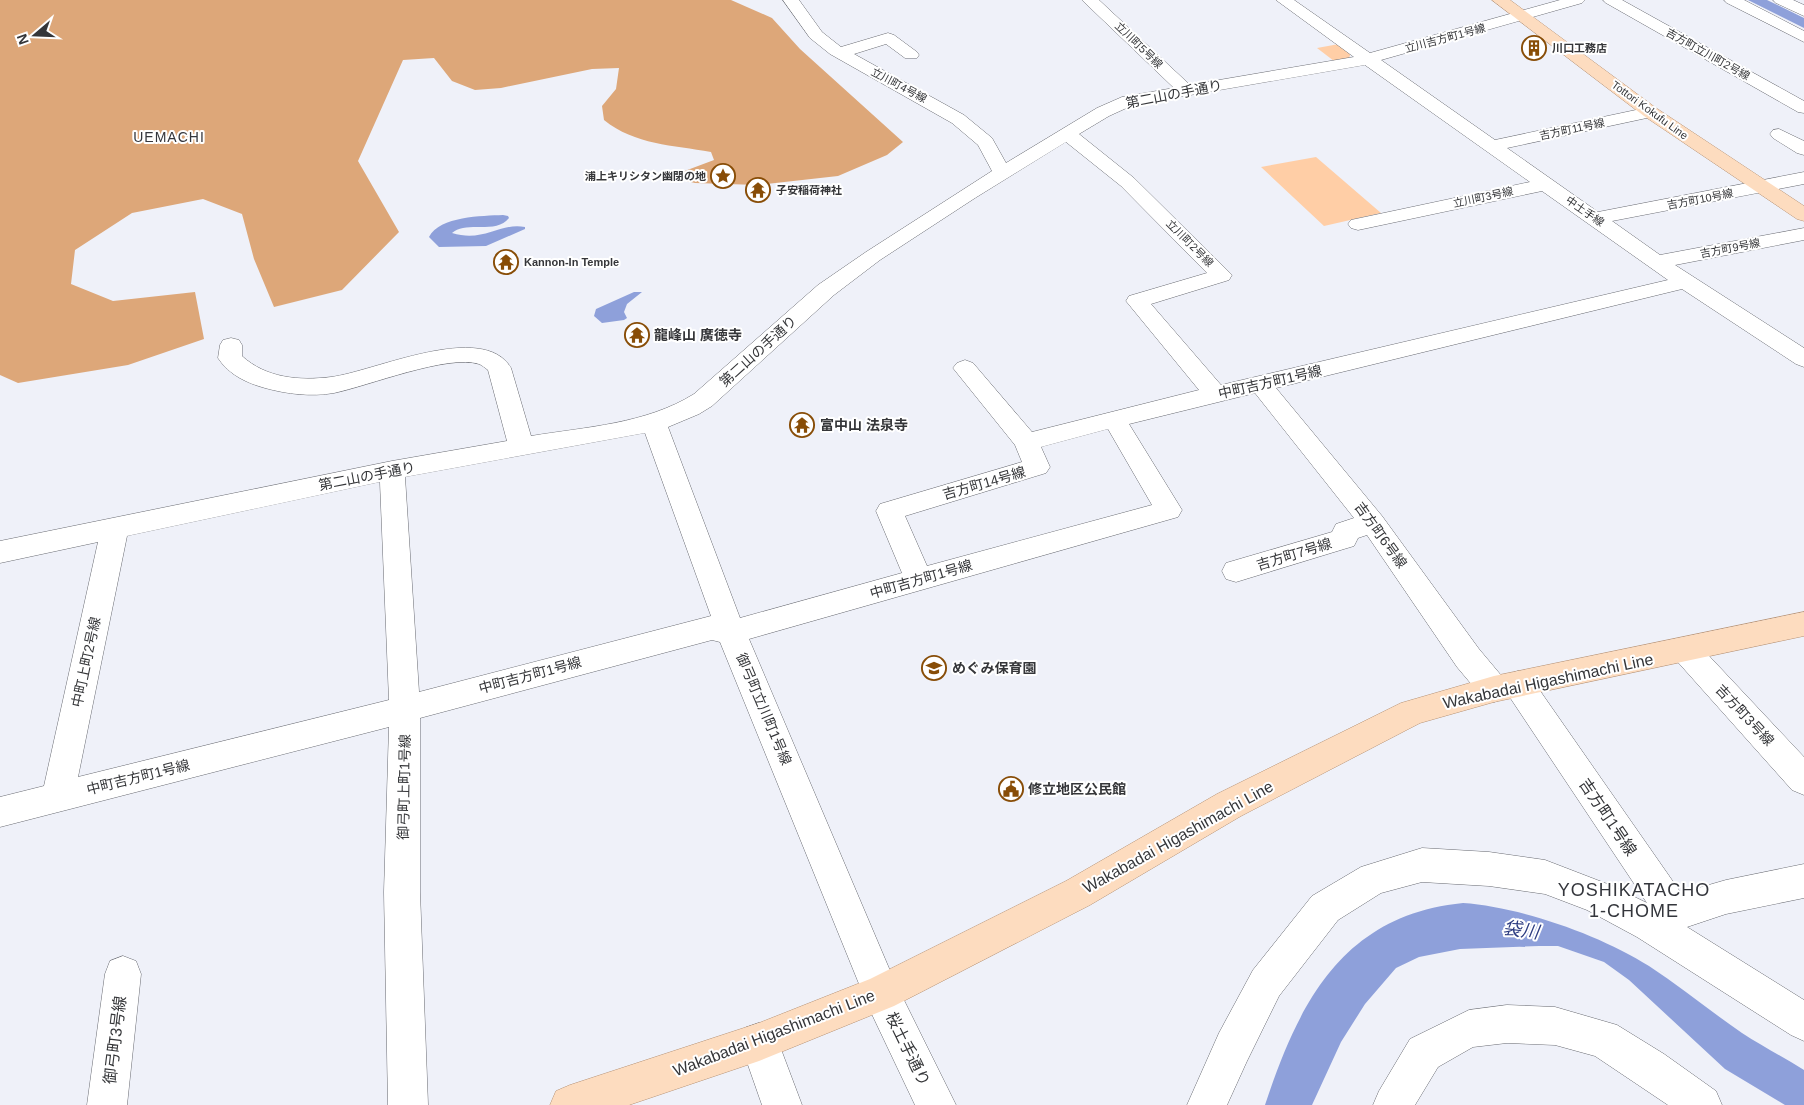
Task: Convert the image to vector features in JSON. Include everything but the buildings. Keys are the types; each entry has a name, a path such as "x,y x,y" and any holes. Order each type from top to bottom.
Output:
{"main road":[{"name":"Tottori Kokufu Line","path":"1500,0 1650,112 1804,215"},
{"name":"Wakabadai Higashimachi Line","path":"570,1105 759,1042 881,993 1078,893 1229,805 1412,712 1506,687 1804,624"}],"street":[{"name":"立川町4号線","path":"791,0 816,35 840,53 958,119 985,142 1003,173"},
{"name":"立川町5号線","path":"1090,0 1187,91"},
{"path":"1284,0 1368,59"},
{"name":"立川吉方町1号線","path":"1368,59 1577,0"},
{"name":"吉方町立川町2号線","path":"1611,0 1804,108"},
{"path":"1732,0 1804,37"},
{"path":"1781,0 1804,11"},
{"path":"840,53 888,38 911,56"},
{"name":"第二山の手通り","path":"0,552 392,470 654,422 682,412 703,400 826,290 873,256 1103,112 1128,100 1368,59"},
{"name":"中土手線","path":"1368,59 1685,282 1804,359"},
{"name":"吉方町11号線","path":"1493,146 1650,112"},
{"name":"立川町2号線","path":"1066,134 1083,145 1146,200 1221,275 1138,300 1216,395"},
{"path":"1779,134 1804,149"},
{"name":"吉方町10号線","path":"1596,218 1804,178"},
{"name":"立川町3号線","path":"1358,224 1546,184"},
{"name":"吉方町9号線","path":"1657,262 1804,234"},
{"name":"中町吉方町1号線","path":"0,812 405,709 712,628 731,632 1169,510 1114,419 1685,282"},
{"path":"231,344 230,358 237,366 253,377 276,384 334,385 428,359 473,356 490,359 498,366 521,447"},
{"path":"966,368 1026,442 1114,419"},
{"name":"吉方町6号線","path":"1261,385 1373,523 1468,658 1506,687"},
{"name":"御弓町立川町1号線","path":"654,422 731,632 881,993"},
{"name":"吉方町14号線","path":"919,580 889,511 1037,467 1026,442"},
{"name":"御弓町上町1号線","path":"392,470 405,709 402,892 408,1105"},
{"name":"吉方町7号線","path":"1236,572 1344,539 1346,531 1373,523"},
{"name":"中町上町2号線","path":"58,797 114,528"},
{"name":"吉方町3号線","path":"1686,650 1804,780"},
{"name":"吉方町1号線","path":"1506,687 1662,918"},
{"path":"1207,1105 1233,1047 1266,983 1325,908 1373,879 1422,864 1489,869 1545,877 1662,918 1804,1022"},
{"path":"1662,918 1726,897 1804,881"},
{"name":"御弓町3号線","path":"107,1105 123,974"},
{"name":"桜土手通り","path":"881,993 936,1105"},
{"path":"1393,1105 1424,1053 1470,1029 1507,1024 1555,1026 1603,1039 1650,1068 1702,1105"},
{"path":"759,1042 782,1105"}],"shaded area":[{"path":"0,0 731,0 772,18 800,49 903,142 887,155 838,176 758,185 695,183 678,179 682,172 714,160 711,152 641,139 628,135 604,120 602,106 616,89 619,68 592,69 501,88 475,90 452,81 434,58 403,60 358,161 399,232 342,290 274,307 254,259 242,214 203,199 132,213 75,250 71,284 113,301 195,292 204,339 128,365 18,383 0,375"},
{"path":"1339,44 1351,53 1349,58 1334,61 1317,48"},
{"path":"1316,157 1381,213 1324,226 1261,167"}],"water":[{"path":"1748,0 1767,0 1804,18 1804,28"},
{"path":"503,215 509,218 497,226 458,229 452,233 473,236 508,227 525,227 525,229 486,246 439,247 429,237 434,230 442,225 462,218"},
{"path":"634,292 642,292 627,304 624,312 627,318 624,320 602,323 594,316 596,309"},
{"name":"袋川","path":"1463,903 1510,910 1559,924 1584,933 1649,966 1742,1033 1804,1070 1804,1105 1785,1105 1725,1069 1629,980 1604,962 1558,946 1539,946 1460,949 1419,957 1396,968 1365,1004 1341,1042 1312,1105 1265,1105 1293,1032 1311,999 1332,970 1357,945 1386,925 1421,911"}],"place":[{"name":"川口工務店","path":"1534,48"},
{"name":"浦上キリシタン幽閉の地","path":"723,176"},
{"name":"子安稲荷神社","path":"758,190"},
{"name":"Kannon-In Temple","path":"506,262"},
{"name":"龍峰山 廣徳寺","path":"637,335"},
{"name":"富中山 法泉寺","path":"802,425"},
{"name":"めぐみ保育園","path":"934,668"},
{"name":"修立地区公民館","path":"1011,789"}],"district":[{"name":"UEMACHI","path":"169,137"},
{"name":"YOSHIKATACHO 1-CHOME","path":"1634,900"}]}
